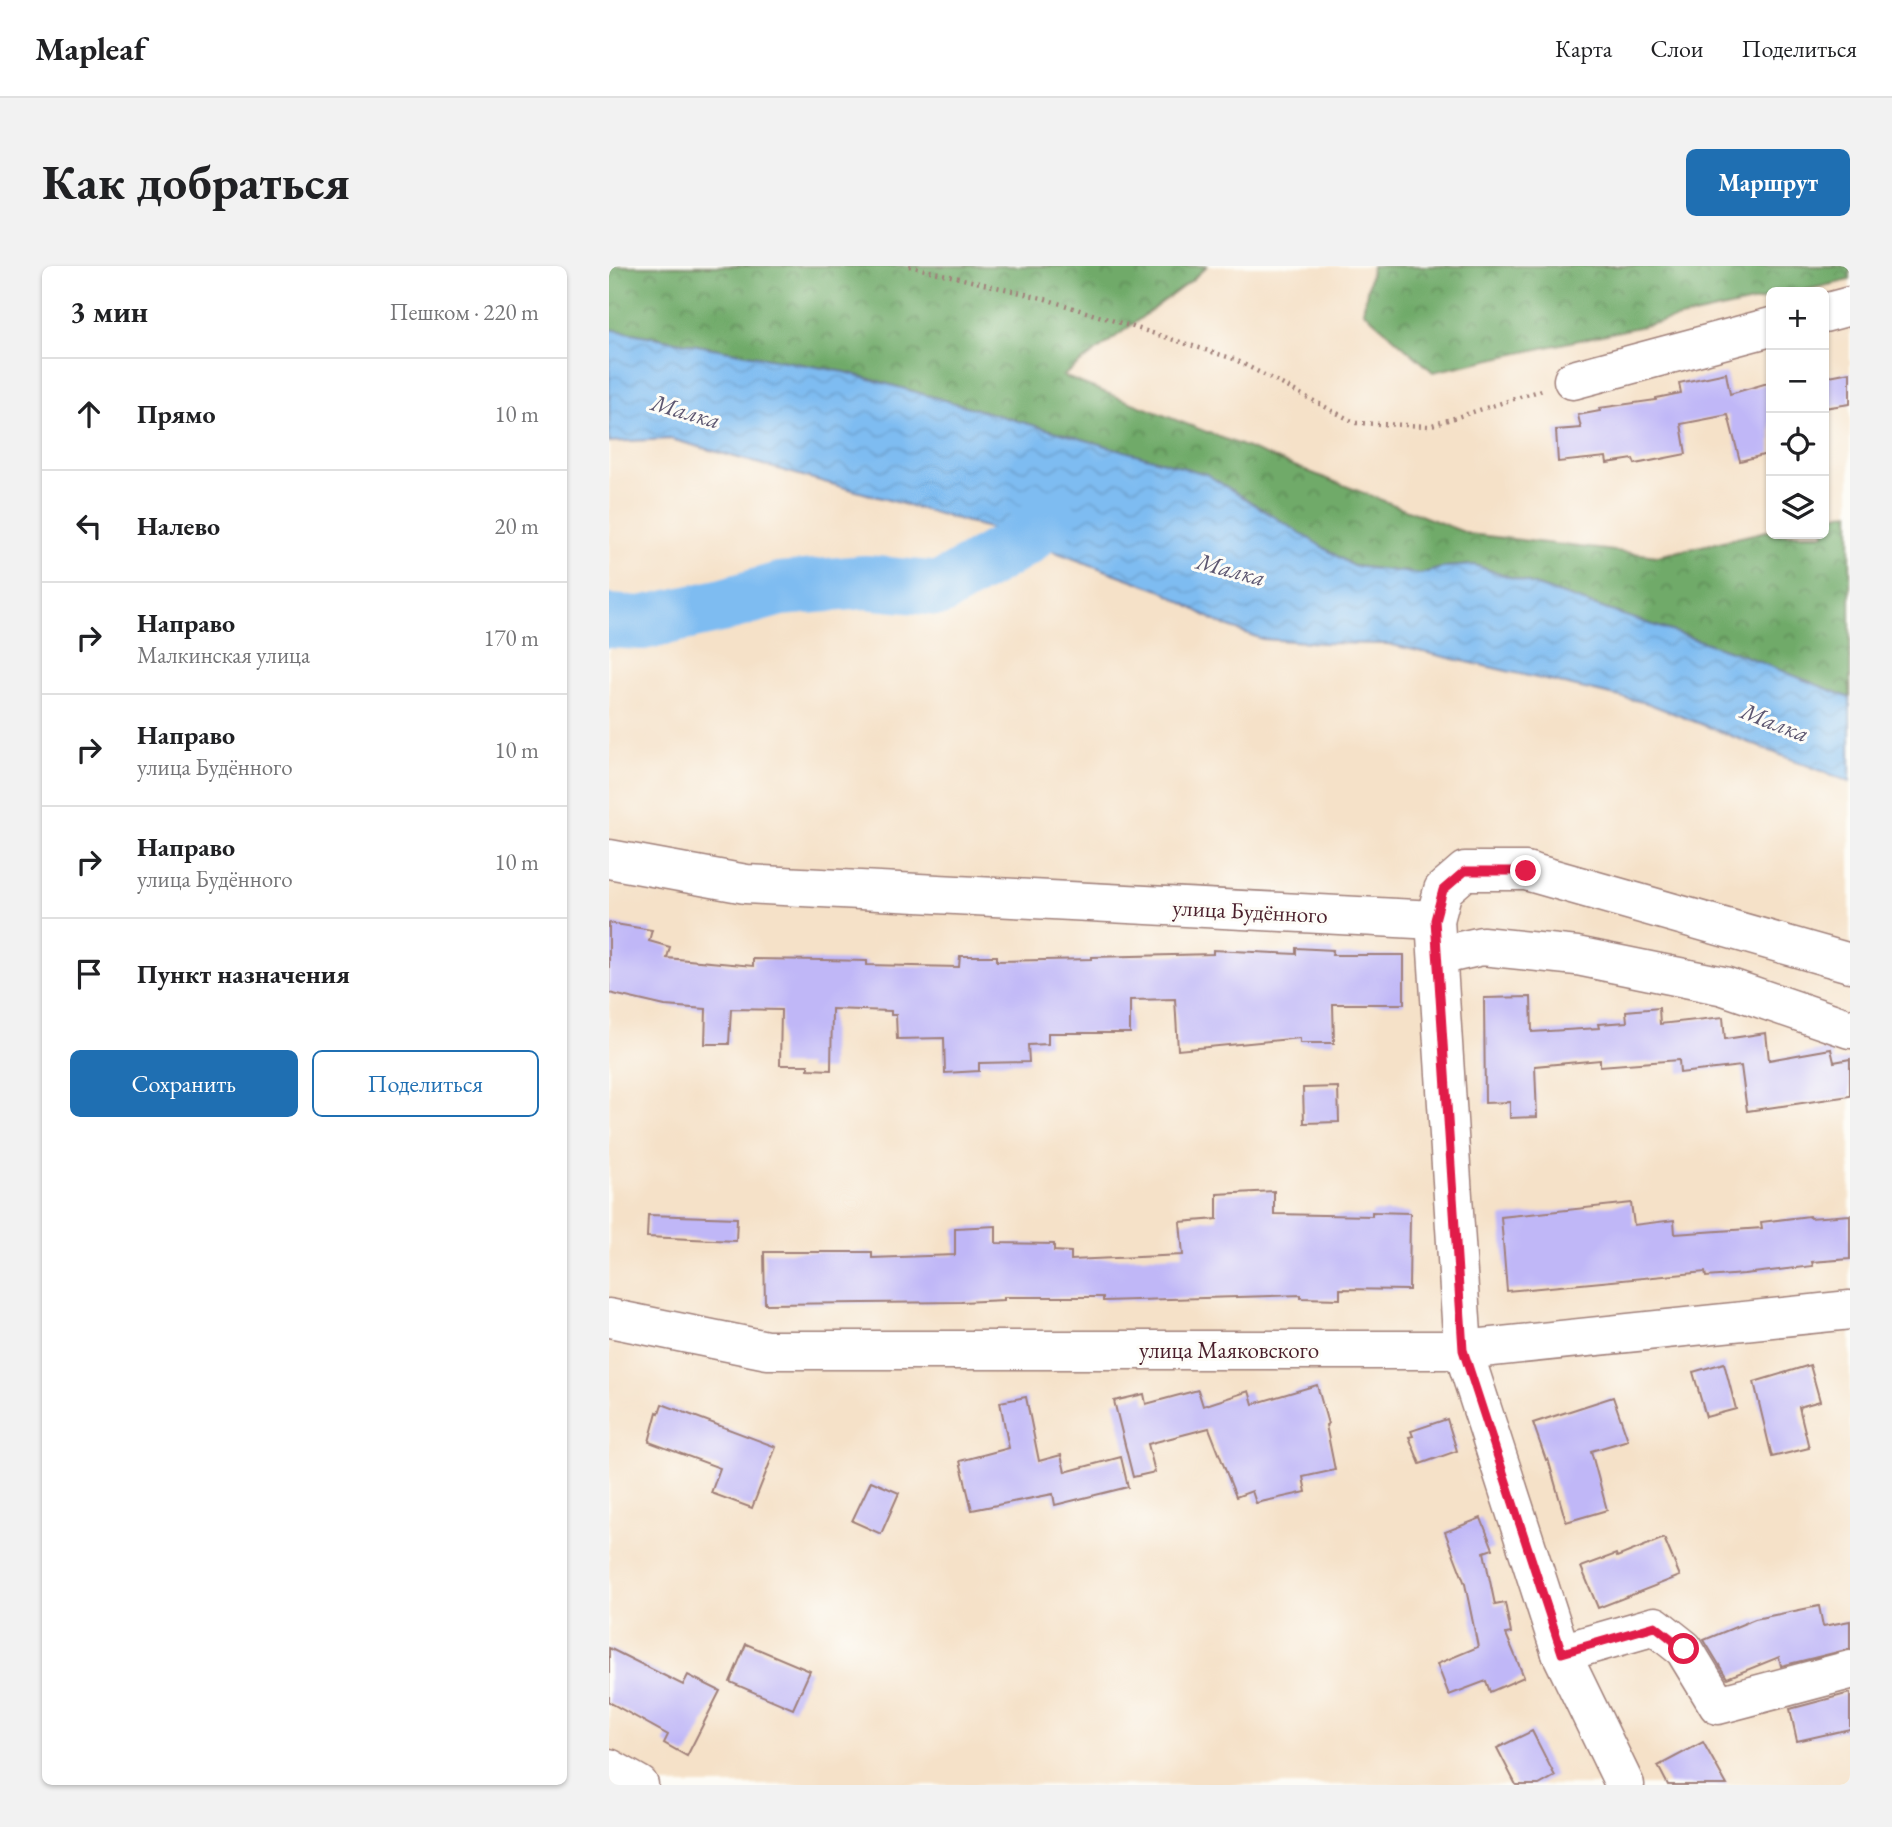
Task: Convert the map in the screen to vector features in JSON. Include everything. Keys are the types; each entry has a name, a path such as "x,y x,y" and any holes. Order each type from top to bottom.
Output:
{"street":[{"path":"1829,312 1850,306"},
{"path":"1573,380 1766,328"},
{"name":"улица Будённого","path":"609,859 746,884 1437,938 1482,946 1577,956 1724,986 1850,1030"},
{"path":"1625,1785 1562,1653 1463,1350 1437,938 1443,890 1465,871 1526,871 1850,963"},
{"name":"улица Маяковского","path":"609,1318 767,1350 1463,1350 1850,1310"},
{"path":"1562,1653 1655,1626 1684,1649 1718,1705 1850,1670"},
{"path":"609,1768 639,1785"}],"path":[{"path":"908,266 1042,298 1234,359 1356,423 1429,426 1573,380"}],"green space":[{"path":"609,266 1207,266 1063,376 1469,534 1658,556 1766,531 1766,539 1829,539 1829,517 1850,512 1850,698 1742,655 1474,565 1446,567 1420,574 1353,566 1205,474 845,372 609,329"},
{"path":"1372,266 1850,266 1850,280 1819,287 1766,287 1766,299 1433,372 1363,311"}],"water":[{"name":"Малка","path":"609,329 845,372 1206,474 1353,566 1420,574 1446,567 1474,565 1742,655 1850,698 1850,782 1647,703 1388,644 1262,639 1221,624 1160,590 992,529 671,439 609,442"}],"building":[{"path":"1850,372 1850,404 1829,407 1829,376"},
{"path":"1726,373 1730,394 1766,383 1766,454 1740,461 1728,415 1681,424 1686,454 1635,464 1633,459 1607,463 1606,457 1558,462 1556,430 1581,428 1578,415 1600,411 1599,408 1656,400 1681,393 1679,383"},
{"path":"609,923 652,930 649,941 670,947 667,958 753,966 753,959 867,961 867,965 959,967 960,956 997,956 997,961 1092,959 1213,954 1213,950 1296,954 1296,948 1333,950 1332,955 1404,955 1404,1004 1333,1004 1334,1043 1300,1043 1300,1038 1178,1050 1175,999 1130,1000 1130,1033 1048,1033 1048,1044 1028,1045 1029,1062 979,1063 979,1071 945,1073 944,1038 897,1039 896,1015 891,1015 891,1011 832,1009 831,1070 808,1069 808,1065 780,1065 781,1010 731,1009 729,1044 705,1044 706,1009 665,1006 609,993"},
{"path":"1531,997 1532,1032 1599,1028 1598,1024 1627,1022 1626,1011 1659,1008 1660,1024 1723,1017 1725,1039 1766,1033 1769,1060 1831,1049 1834,1062 1850,1059 1850,1096 1747,1111 1741,1066 1680,1073 1679,1060 1600,1066 1600,1060 1535,1066 1537,1117 1510,1118 1510,1102 1485,1103 1484,998"},
{"path":"1338,1087 1339,1122 1304,1123 1303,1088"},
{"path":"1274,1191 1274,1214 1372,1216 1372,1212 1410,1213 1409,1290 1340,1289 1340,1299 1301,1298 1301,1295 1103,1301 1103,1297 1004,1297 1004,1300 961,1302 765,1304 764,1252 872,1252 872,1258 955,1255 955,1228 996,1226 996,1243 1054,1244 1054,1251 1071,1252 1071,1260 1183,1255 1180,1222 1217,1219 1217,1194"},
{"path":"1631,1203 1634,1225 1674,1220 1675,1234 1762,1228 1761,1222 1809,1216 1850,1215 1850,1259 1812,1262 1813,1266 1744,1274 1706,1277 1705,1272 1507,1291 1501,1217"},
{"path":"648,1215 737,1218 736,1241 647,1237"},
{"path":"1724,1363 1736,1409 1706,1417 1693,1372"},
{"path":"1810,1365 1820,1401 1799,1407 1809,1448 1772,1457 1754,1382"},
{"path":"1317,1385 1328,1424 1326,1425 1335,1470 1303,1477 1306,1492 1256,1503 1252,1491 1236,1497 1209,1428 1148,1444 1155,1472 1133,1477 1114,1401 1144,1394 1146,1404 1198,1390 1203,1406 1249,1391 1253,1404"},
{"path":"1026,1397 1039,1461 1061,1455 1065,1472 1121,1457 1128,1487 1055,1505 1053,1494 972,1510 960,1461 1009,1448 1000,1402"},
{"path":"1613,1397 1628,1440 1591,1451 1607,1510 1566,1522 1548,1459 1546,1460 1533,1423"},
{"path":"662,1404 776,1447 752,1508 711,1493 720,1468 649,1442 657,1412 659,1413"},
{"path":"1447,1419 1457,1451 1420,1464 1409,1437 1413,1436 1411,1431"},
{"path":"871,1481 899,1493 881,1534 852,1521"},
{"path":"1481,1518 1493,1549 1484,1552 1495,1605 1505,1603 1511,1633 1506,1634 1524,1677 1490,1692 1486,1681 1449,1695 1437,1664 1478,1647 1465,1584 1445,1532"},
{"path":"1664,1538 1680,1576 1598,1608 1581,1567 1616,1554 1617,1557"},
{"path":"1819,1606 1823,1626 1850,1621 1850,1649 1781,1666 1779,1657 1727,1678 1704,1640 1755,1619"},
{"path":"746,1644 810,1671 793,1709 730,1682"},
{"path":"609,1648 683,1685 688,1675 720,1691 687,1756 664,1743 668,1735 609,1702"},
{"path":"1850,1693 1850,1729 1797,1741 1790,1709"},
{"path":"1532,1731 1555,1776 1539,1785 1516,1785 1497,1748"},
{"path":"1703,1742 1727,1785 1668,1785 1658,1766"}],"waterway":[{"path":"609,621 642,623 720,606 780,589 865,582 940,589 1024,540 1050,517"}],"route":[{"path":"1526,871 1465,871 1443,890 1435,920 1463,1350 1562,1653 1655,1626 1684,1649"}]}
